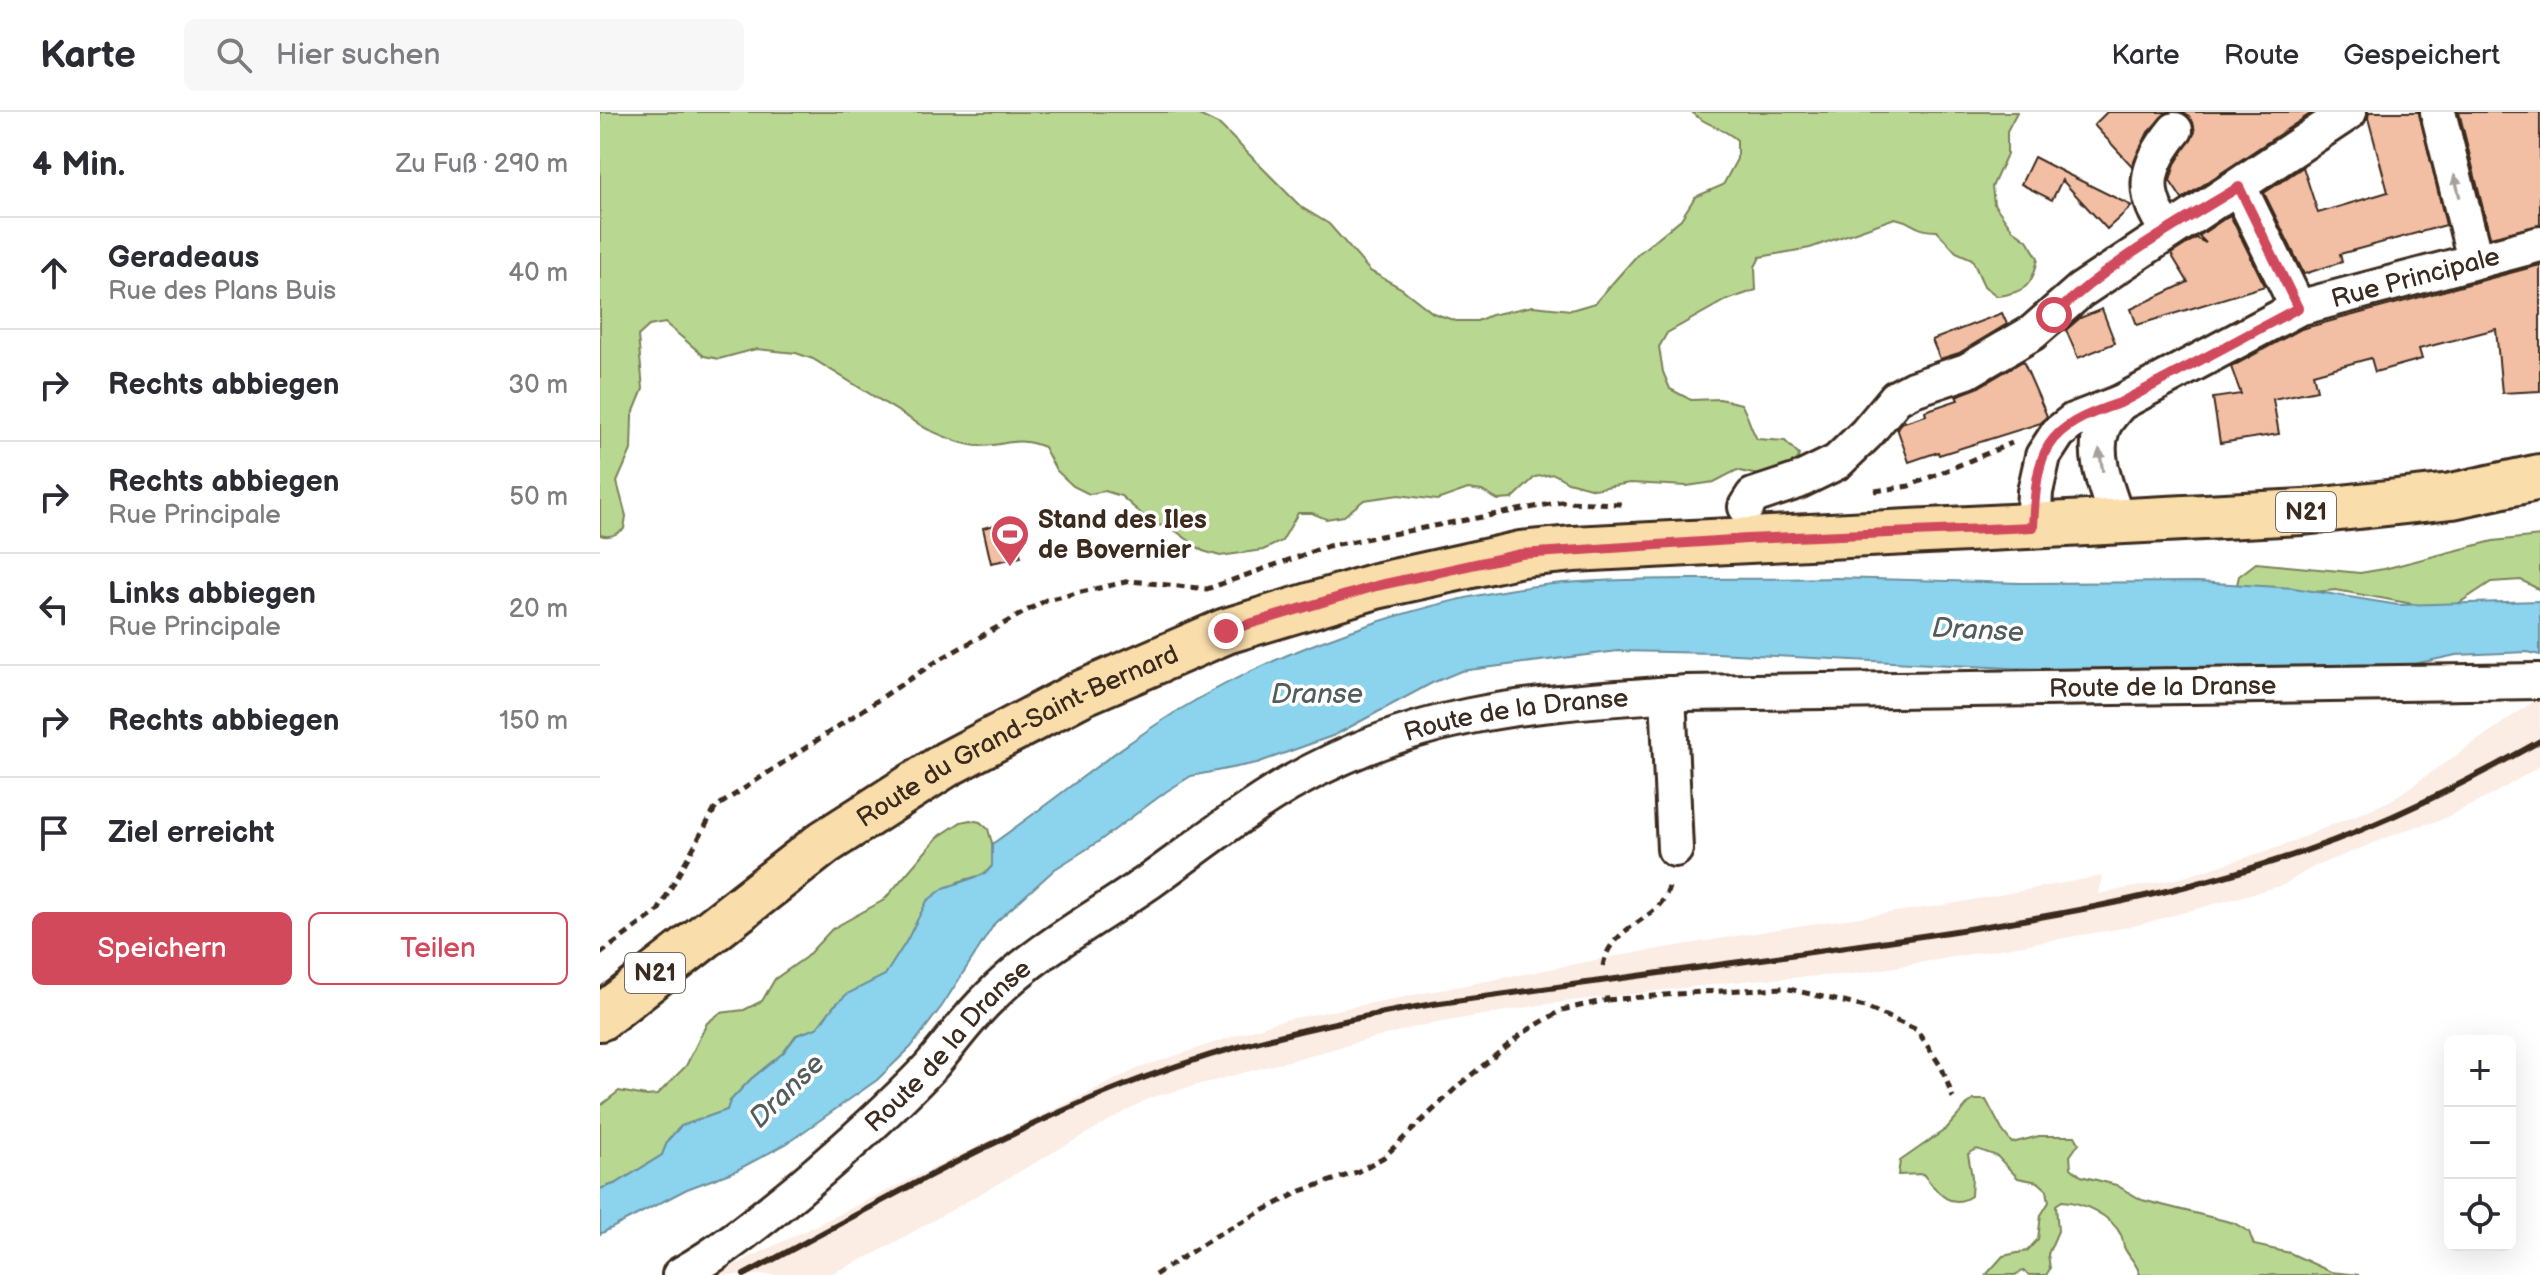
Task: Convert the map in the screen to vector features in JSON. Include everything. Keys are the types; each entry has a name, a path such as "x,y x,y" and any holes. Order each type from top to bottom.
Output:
{"main road":[{"name":"Route du Grand-Saint-Bernard","path":"600,1018 825,842 947,764 1082,693 1226,631 1376,586 1521,554 1747,539 2289,513 2404,503 2465,494 2540,477"}],"street":[{"path":"1746,507 1753,496 1798,481 1837,462 1896,398 1967,371 2008,349 2032,333 2080,291 2349,112"},
{"path":"2438,112 2475,260"},
{"path":"2168,230 2154,211 2148,180 2160,147 2175,130"},
{"path":"2239,187 2298,308"},
{"name":"Rue Principale","path":"2033,527 2036,483 2049,445 2064,426 2120,403 2298,308 2540,244"},
{"path":"2118,523 2105,483 2099,445 2101,430 2120,403"},
{"name":"Route de la Dranse","path":"680,1275 743,1235 863,1133 932,1064 988,999 1024,966 1291,783 1364,747 1442,721 1492,710 1573,700 1668,694 2540,681"},
{"path":"1668,694 1675,849"}],"path":[{"path":"1603,966 1605,953 1619,933 1648,917 1669,893 1675,849"},
{"path":"1155,1275 1222,1232 1301,1191 1357,1172 1384,1157 1459,1085 1523,1033 1562,1010 1607,1000 1785,988 1865,1007 1917,1030 1942,1068 1953,1098"},
{"path":"1606,992 1607,1000"}],"shaded area":[{"path":"2540,697 2540,766 2490,796 2438,821 2414,827 2313,867 2283,885 2134,926 1854,974 1751,980 1546,1004 1419,1026 1149,1098 874,1254 828,1275 714,1275 1139,1068 1279,1021 1612,957 1945,905 2102,876 2098,894 2181,878 2279,847 2390,801"}],"green space":[{"path":"600,112 1193,112 1220,125 1301,207 1329,224 1370,271 1401,288 1433,313 1456,321 1477,321 1533,306 1571,310 1595,303 1639,253 1681,219 1695,197 1723,185 1737,159 1737,140 1692,112 2017,112 2007,131 2007,154 1992,187 1994,204 2012,229 2027,240 2038,258 2026,286 2015,293 1997,296 1984,286 1972,259 1956,252 1937,231 1924,230 1895,218 1810,248 1760,257 1755,267 1756,290 1724,301 1667,333 1659,347 1663,372 1670,389 1691,400 1720,399 1741,404 1757,439 1785,441 1799,455 1794,471 1766,475 1737,470 1714,482 1687,486 1630,483 1594,489 1568,482 1554,474 1535,477 1512,499 1498,500 1482,491 1468,489 1437,500 1399,495 1364,500 1344,516 1326,519 1312,513 1298,513 1282,541 1263,550 1220,556 1203,551 1169,526 1154,525 1121,496 1105,491 1089,494 1073,486 1056,470 1044,447 1019,442 974,446 927,429 813,359 796,353 756,349 719,359 704,356 665,323 649,326 638,336 643,389 632,416 631,450 617,482 626,516 624,529 607,536 600,535"},
{"path":"2540,536 2540,590 2521,580 2491,582 2453,607 2435,608 2336,590 2293,594 2236,589 2239,576 2256,563 2360,573 2493,541"},
{"path":"961,822 980,822 988,829 994,850 992,866 985,874 958,882 913,931 885,976 847,995 817,1028 796,1035 783,1053 730,1101 727,1110 681,1126 668,1140 662,1155 617,1183 600,1189 600,1106 619,1091 657,1095 686,1066 707,1023 720,1013 744,1010 762,1001 775,979 806,957 832,929 884,900 938,837"},
{"path":"1974,1100 1986,1100 2012,1143 2039,1136 2075,1136 2079,1143 2070,1156 2071,1168 2081,1176 2116,1185 2142,1200 2234,1223 2249,1232 2254,1245 2290,1253 2331,1272 2359,1275 2140,1275 2124,1247 2121,1235 2110,1221 2087,1207 2062,1201 2056,1205 2058,1231 2048,1254 2050,1269 2046,1275 2029,1275 2023,1271 2015,1275 1986,1275 2003,1256 2027,1251 2038,1239 2041,1215 2049,1202 2047,1190 2038,1182 2018,1178 1997,1156 1977,1149 1968,1154 1971,1196 1963,1200 1944,1197 1923,1174 1898,1175 1900,1161 1946,1129"}],"water":[{"name":"Dranse","path":"1835,578 2021,583 2198,582 2294,588 2398,605 2540,601 2540,655 2528,652 2456,655 2405,666 2373,668 2282,666 2106,670 1618,651 1461,671 1432,683 1335,735 1257,763 1191,776 1167,791 1098,842 1055,869 995,923 942,1006 911,1047 877,1080 786,1144 735,1171 687,1189 600,1234 600,1189 617,1183 662,1155 668,1140 681,1126 727,1110 730,1101 783,1053 797,1035 817,1028 847,994 885,975 927,901 944,888 985,874 992,866 992,844 1131,742 1223,686 1320,642 1426,608 1479,596 1580,582"}],"building":[{"path":"2107,112 2167,112 2148,132 2132,166 2094,125"},
{"path":"2182,112 2313,112 2182,199 2170,181 2175,164 2195,132 2193,122"},
{"path":"2369,112 2419,112 2446,225 2340,254 2342,262 2304,274 2264,193 2303,167 2318,213 2388,192"},
{"path":"2459,112 2540,112 2540,225 2490,237"},
{"path":"2034,157 2132,206 2107,229 2062,180 2052,200 2021,184"},
{"path":"2230,215 2265,286 2137,325 2131,309 2188,282 2171,254 2196,238 2206,243 2199,236"},
{"path":"2540,265 2540,391 2502,393 2496,329 2419,349 2422,359 2375,372 2371,358 2313,374 2317,390 2273,399 2279,434 2220,443 2213,398 2241,394 2231,367 2301,329"},
{"path":"2102,309 2115,343 2078,358 2066,330 2080,318"},
{"path":"2002,313 2007,324 1959,353 1940,359 1932,340"},
{"path":"2023,361 2047,416 2041,423 1909,462 1897,428 1901,423 1958,400 1956,396 1977,388"},
{"path":"1012,521 1021,557 991,563 983,528"}],"railway":[{"path":"744,1275 942,1169 1043,1120 1146,1077 1216,1053 1324,1025 1433,1004 2043,917 2201,883 2305,851 2366,828 2540,741"}],"place":[{"name":"Stand des Iles de Bovernier","path":"1010,568"}],"route":[{"path":"1226,631 1376,586 1521,554 1747,539 2033,527 2035,492 2043,456 2064,426 2120,403 2298,308 2239,187 2168,230 2080,291 2054,315"}]}
